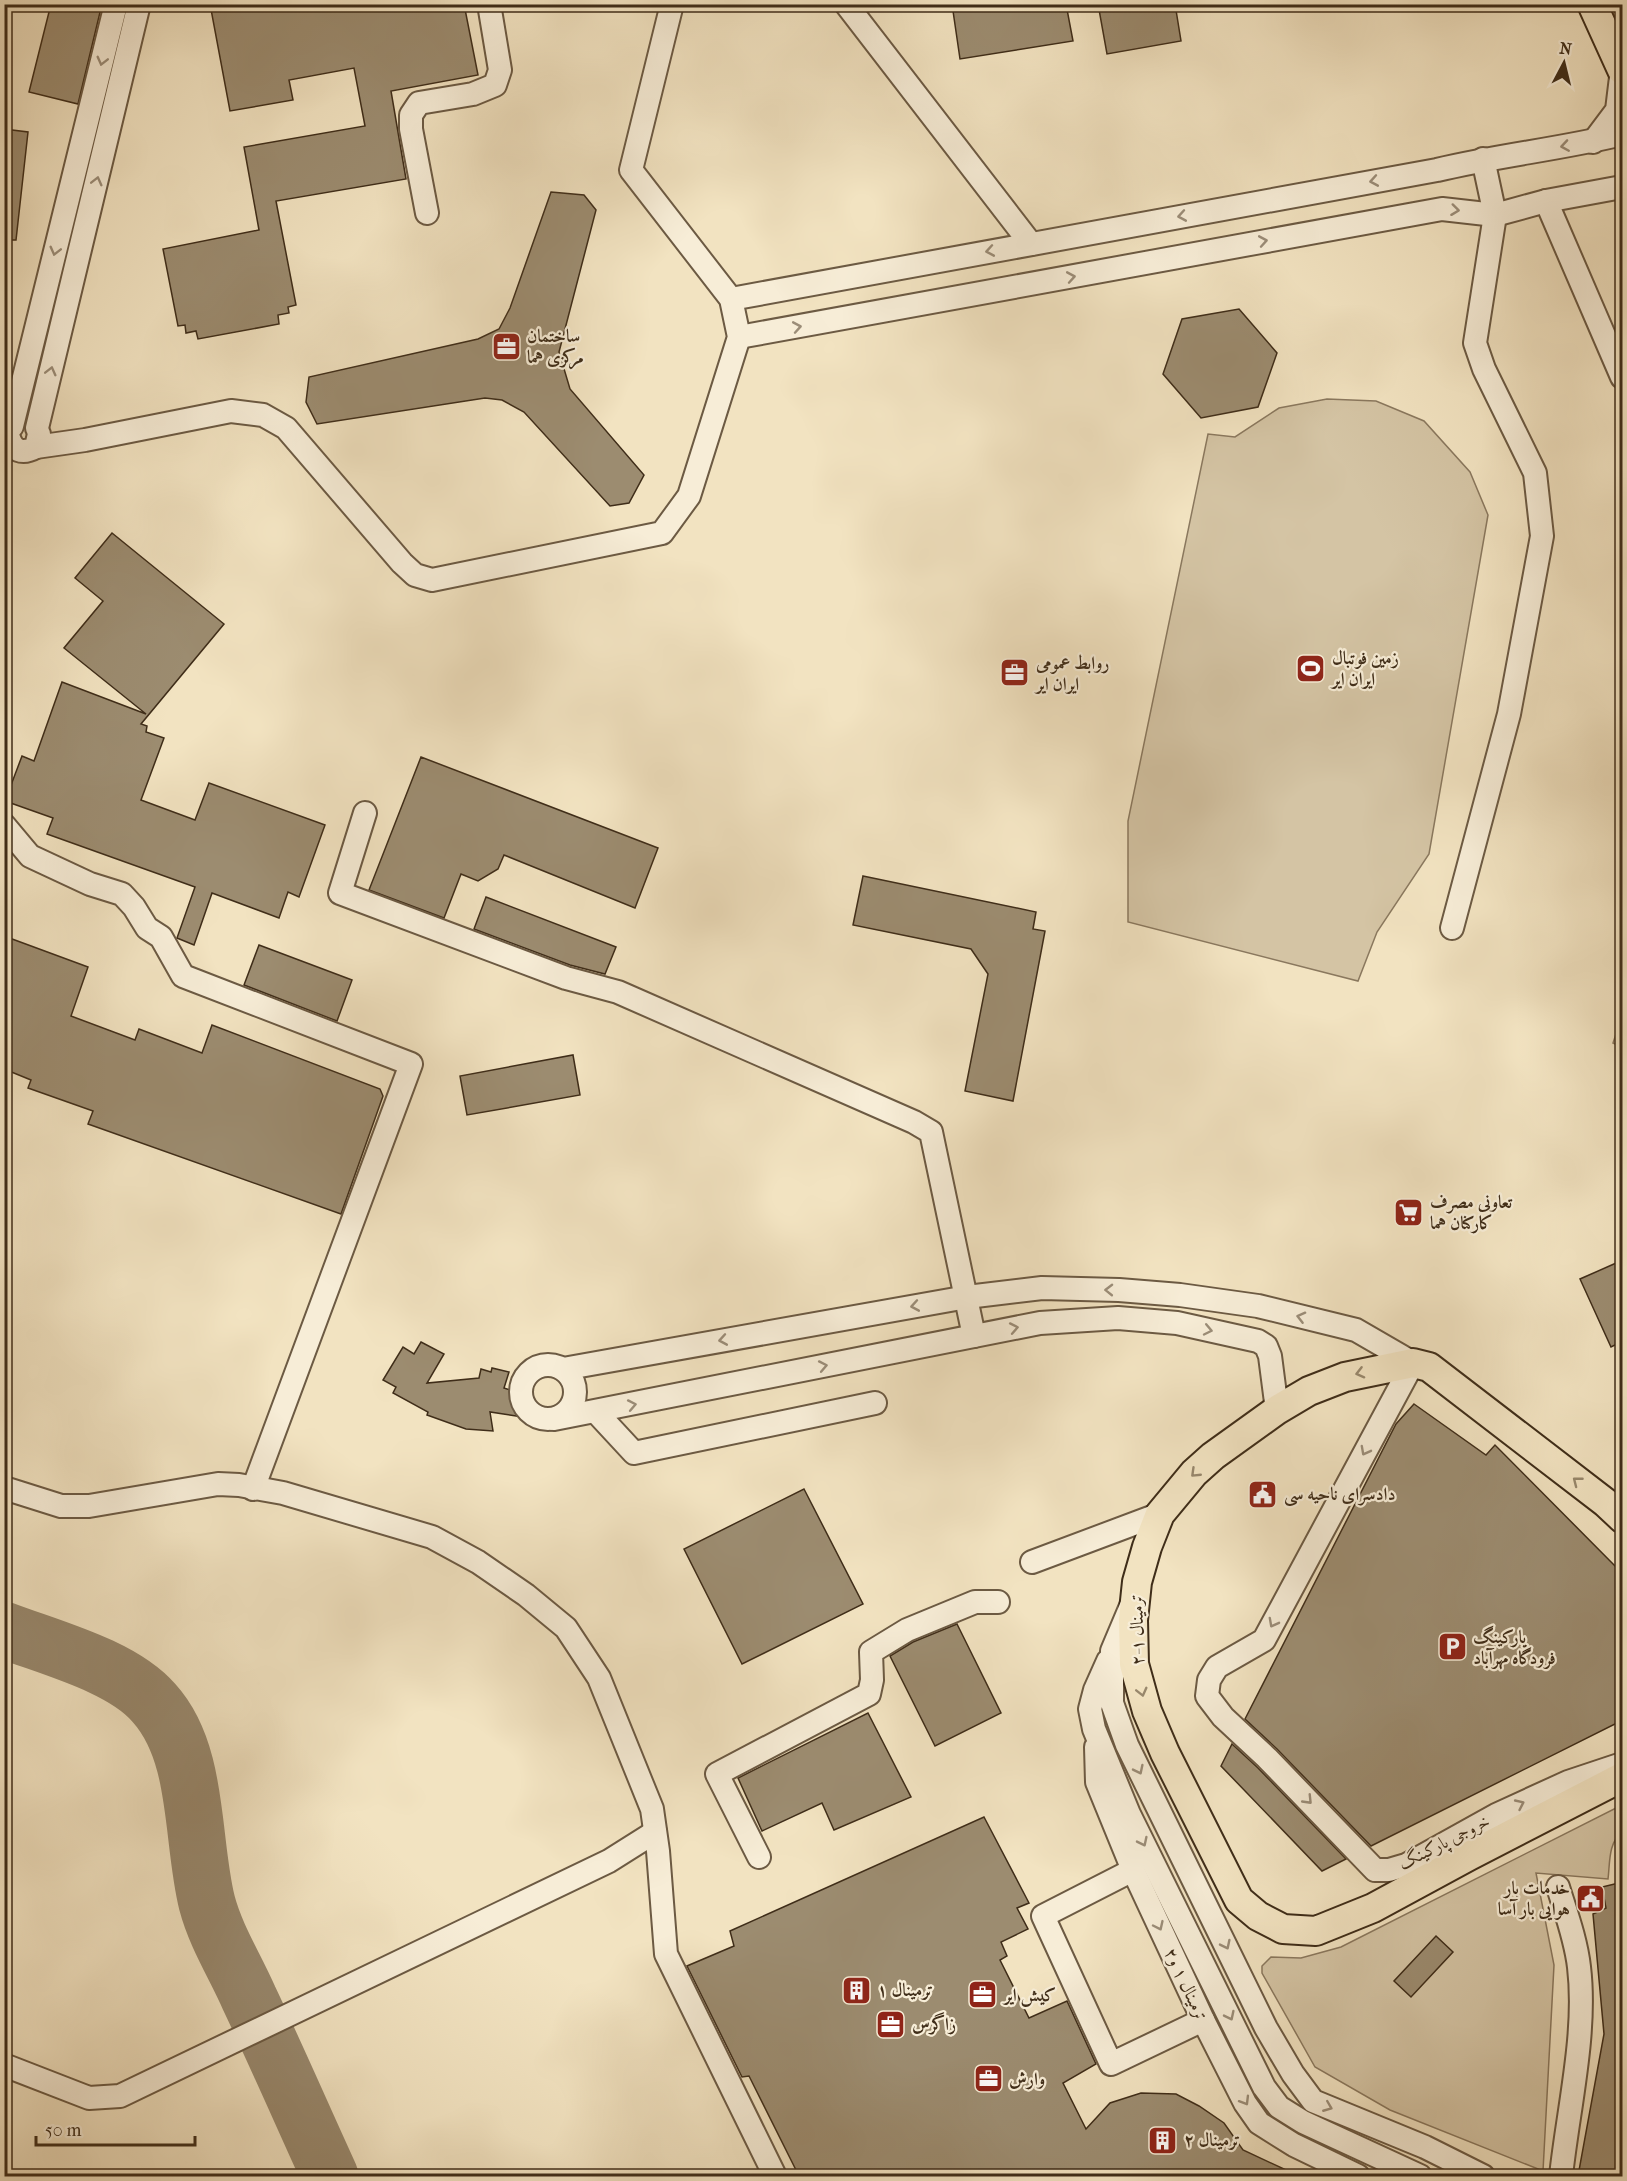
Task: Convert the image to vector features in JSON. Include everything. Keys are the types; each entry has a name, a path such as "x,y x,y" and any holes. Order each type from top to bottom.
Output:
{"main road":[{"path":"1592,4 1622,69"},
{"path":"1413,1363 1429,1367 1623,1518"},
{"name":"ترمینال ۱-۲","path":"1413,1363 1345,1377 1310,1391 1277,1410 1213,1456 1186,1481 1160,1514 1147,1547 1135,1596 1134,1664 1147,1711 1160,1742 1239,1900 1258,1916 1283,1929 1316,1931 1373,1908 1623,1777"}],"street":[{"path":"8,433 116,4"},
{"path":"34,442 139,4"},
{"path":"427,213 411,129 411,115 419,103 473,94 495,86 500,70 489,4"},
{"path":"4,461 34,442 85,440 231,411 263,415 286,428 402,563 415,575 432,580 662,533 689,496 739,338 731,299 631,170 672,4"},
{"path":"846,4 1031,244"},
{"path":"1593,142 1617,110 1622,69"},
{"path":"731,299 1437,170 1483,159 1593,142 1623,134"},
{"path":"1452,928 1509,714 1542,536 1535,473 1484,369 1475,343 1494,215 1483,159"},
{"path":"739,338 1442,209 1494,215 1546,201 1623,187"},
{"path":"1546,201 1623,377"},
{"path":"8,433 20,421 30,421 34,442"},
{"path":"366,813 340,893 566,978 618,992 914,1122 931,1132 974,1336"},
{"path":"4,825 30,856 90,884 122,894 134,907 147,928 161,937 183,976 411,1064 253,1489"},
{"path":"563,1370 967,1297 1042,1288 1180,1295 1246,1304 1356,1330 1413,1363"},
{"path":"554,1419 563,1415 571,1407 575,1398 575,1386 563,1370 552,1365 542,1365 524,1377 520,1388 525,1408 533,1416 543,1420 554,1419 596,1412 1040,1323 1118,1318 1177,1323 1258,1341 1266,1346 1270,1356 1277,1410"},
{"name":"خروجی پارکینگ","path":"1413,1363 1264,1640 1217,1667 1209,1680 1207,1696 1223,1717 1267,1758 1375,1870 1389,1870 1406,1865 1496,1815 1568,1782 1623,1764"},
{"path":"596,1412 634,1453 875,1403"},
{"path":"4,1488 61,1506 89,1506 218,1484 239,1485 283,1493 432,1537 478,1562 526,1595 566,1628 599,1678 652,1809 666,1954 775,2176"},
{"path":"1032,1562 1160,1514"},
{"path":"1135,1596 1095,1690 1090,1709 1095,1734 1129,1814 1269,2093 1279,2107 1303,2122 1420,2176"},
{"path":"759,1857 717,1774 869,1694 872,1680 871,1652 908,1630 975,1602 998,1602"},
{"path":"1112,1651 1112,1703 1127,1745 1266,2028 1293,2074 1313,2101 1425,2147 1483,2176"},
{"name":"ترمینال ۱ و۲","path":"1095,1734 1096,1782 1133,1870 1203,2020 1245,2103 1259,2123 1294,2145 1358,2176"},
{"path":"4,2064 89,2098 120,2096 609,1861 655,1832"},
{"path":"1133,1870 1043,1916 1111,2064 1203,2020"},
{"path":"1558,1887 1579,1967 1575,2078 1561,2176"}],"shaded area":[{"name":"زمین فوتبال ایران ایر","path":"1327,399 1376,401 1424,421 1470,472 1488,515 1429,854 1377,932 1358,981 1128,922 1128,821 1208,434 1235,437 1279,408"},
{"path":"1622,1016 1622,1047 1613,1043"},
{"path":"1622,1805 1622,1833 1617,1837 1612,1848 1608,1879 1536,1873 1554,1965 1543,2171 1390,2110 1315,2067 1262,1973 1262,1966 1271,1957 1301,1958 1341,1947"}],"building":[{"path":"51,4 102,4 78,104 29,92"},
{"path":"210,4 464,4 478,75 391,91 406,179 276,201 296,305 288,307 289,313 278,315 279,324 198,339 196,331 186,333 185,325 178,326 163,249 259,230 244,147 365,126 354,68 289,80 293,100 230,111"},
{"path":"952,4 1066,4 1073,41 960,59"},
{"path":"1098,4 1175,4 1181,41 1107,54"},
{"path":"4,129 28,132 16,240 4,240"},
{"name":"ساختمان مرکزی هما","path":"551,192 584,195 596,210 559,352 570,389 644,475 629,503 610,506 524,412 502,400 485,398 317,424 306,402 309,377 478,339 499,329 510,308"},
{"path":"1239,309 1277,353 1258,407 1201,418 1163,374 1182,319"},
{"path":"112,533 224,624 141,724 147,726 146,732 164,738 141,800 195,820 209,783 325,825 299,897 288,892 279,918 212,893 194,945 177,938 195,887 47,834 53,818 5,801 22,756 34,761 62,682 146,714 64,648 103,601 75,578"},
{"path":"421,757 658,848 635,908 504,855 498,869 478,881 461,874 444,918 369,890"},
{"path":"863,876 1036,912 1033,929 1045,931 1013,1101 965,1091 988,974 971,949 853,925"},
{"path":"486,897 616,947 605,974 570,965 474,929"},
{"path":"4,936 88,967 71,1016 135,1040 139,1029 202,1053 212,1025 380,1089 383,1096 341,1214 88,1124 93,1111 28,1088 31,1080 4,1069"},
{"path":"259,945 352,980 337,1021 244,985"},
{"path":"573,1055 580,1095 467,1115 460,1076"},
{"path":"1623,1260 1623,1341 1611,1347 1580,1279"},
{"path":"421,1342 444,1354 427,1383 479,1378 481,1369 491,1372 492,1368 509,1372 504,1388 513,1391 523,1417 490,1412 493,1431 466,1429 427,1415 428,1412 393,1393 396,1387 383,1380 403,1347 414,1354"},
{"name":"پارکینگ فرودگاه مهرآباد","path":"1414,1404 1486,1455 1495,1445 1623,1574 1623,1720 1371,1846 1245,1719 1396,1424"},
{"path":"804,1489 863,1604 742,1664 684,1549"},
{"path":"957,1624 1001,1713 935,1746 890,1656 913,1642"},
{"path":"868,1713 911,1797 834,1830 822,1803 762,1831 738,1778"},
{"path":"1232,1744 1346,1859 1322,1871 1221,1766"},
{"name":"ترمینال ۱","path":"984,1817 1029,1903 1017,1908 1028,1929 1001,1942 1007,1956 1000,1960 1029,2018 1067,2001 1096,2064 1063,2083 1086,2129 1110,2103 1141,2093 1176,2094 1224,2123 1243,2150 1299,2176 799,2176 749,2076 742,2077 687,1966 734,1946 730,1931"},
{"path":"1623,1882 1623,2176 1578,2176 1604,2034 1593,1914 1606,1908 1602,1887"},
{"path":"1436,1936 1453,1952 1411,1997 1394,1981"}],"taxiway":[{"path":"4,1630 105,1668 140,1690 154,1703 169,1724 187,1772 202,1878 211,1916 330,2176"}],"place":[{"name":"ساختمان مرکزی هما","path":"506,346"},
{"name":"زمین فوتبال ایران ایر","path":"1311,668"},
{"name":"روابط عمومی ایران ایر","path":"1015,673"},
{"name":"تعاونی مصرف کارکنان هما","path":"1409,1212"},
{"name":"دادسرای ناحیه سی","path":"1263,1494"},
{"name":"پارکینگ فرودگاه مهرآباد","path":"1452,1647"},
{"name":"خدمات بار هوایی بار آسا","path":"1591,1898"},
{"name":"ترمینال ۱","path":"856,1990"},
{"name":"کیش ایر","path":"983,1995"},
{"name":"زاگرس","path":"891,2024"},
{"name":"وارش","path":"988,2079"},
{"name":"ترمینال ۲","path":"1163,2140"}]}
